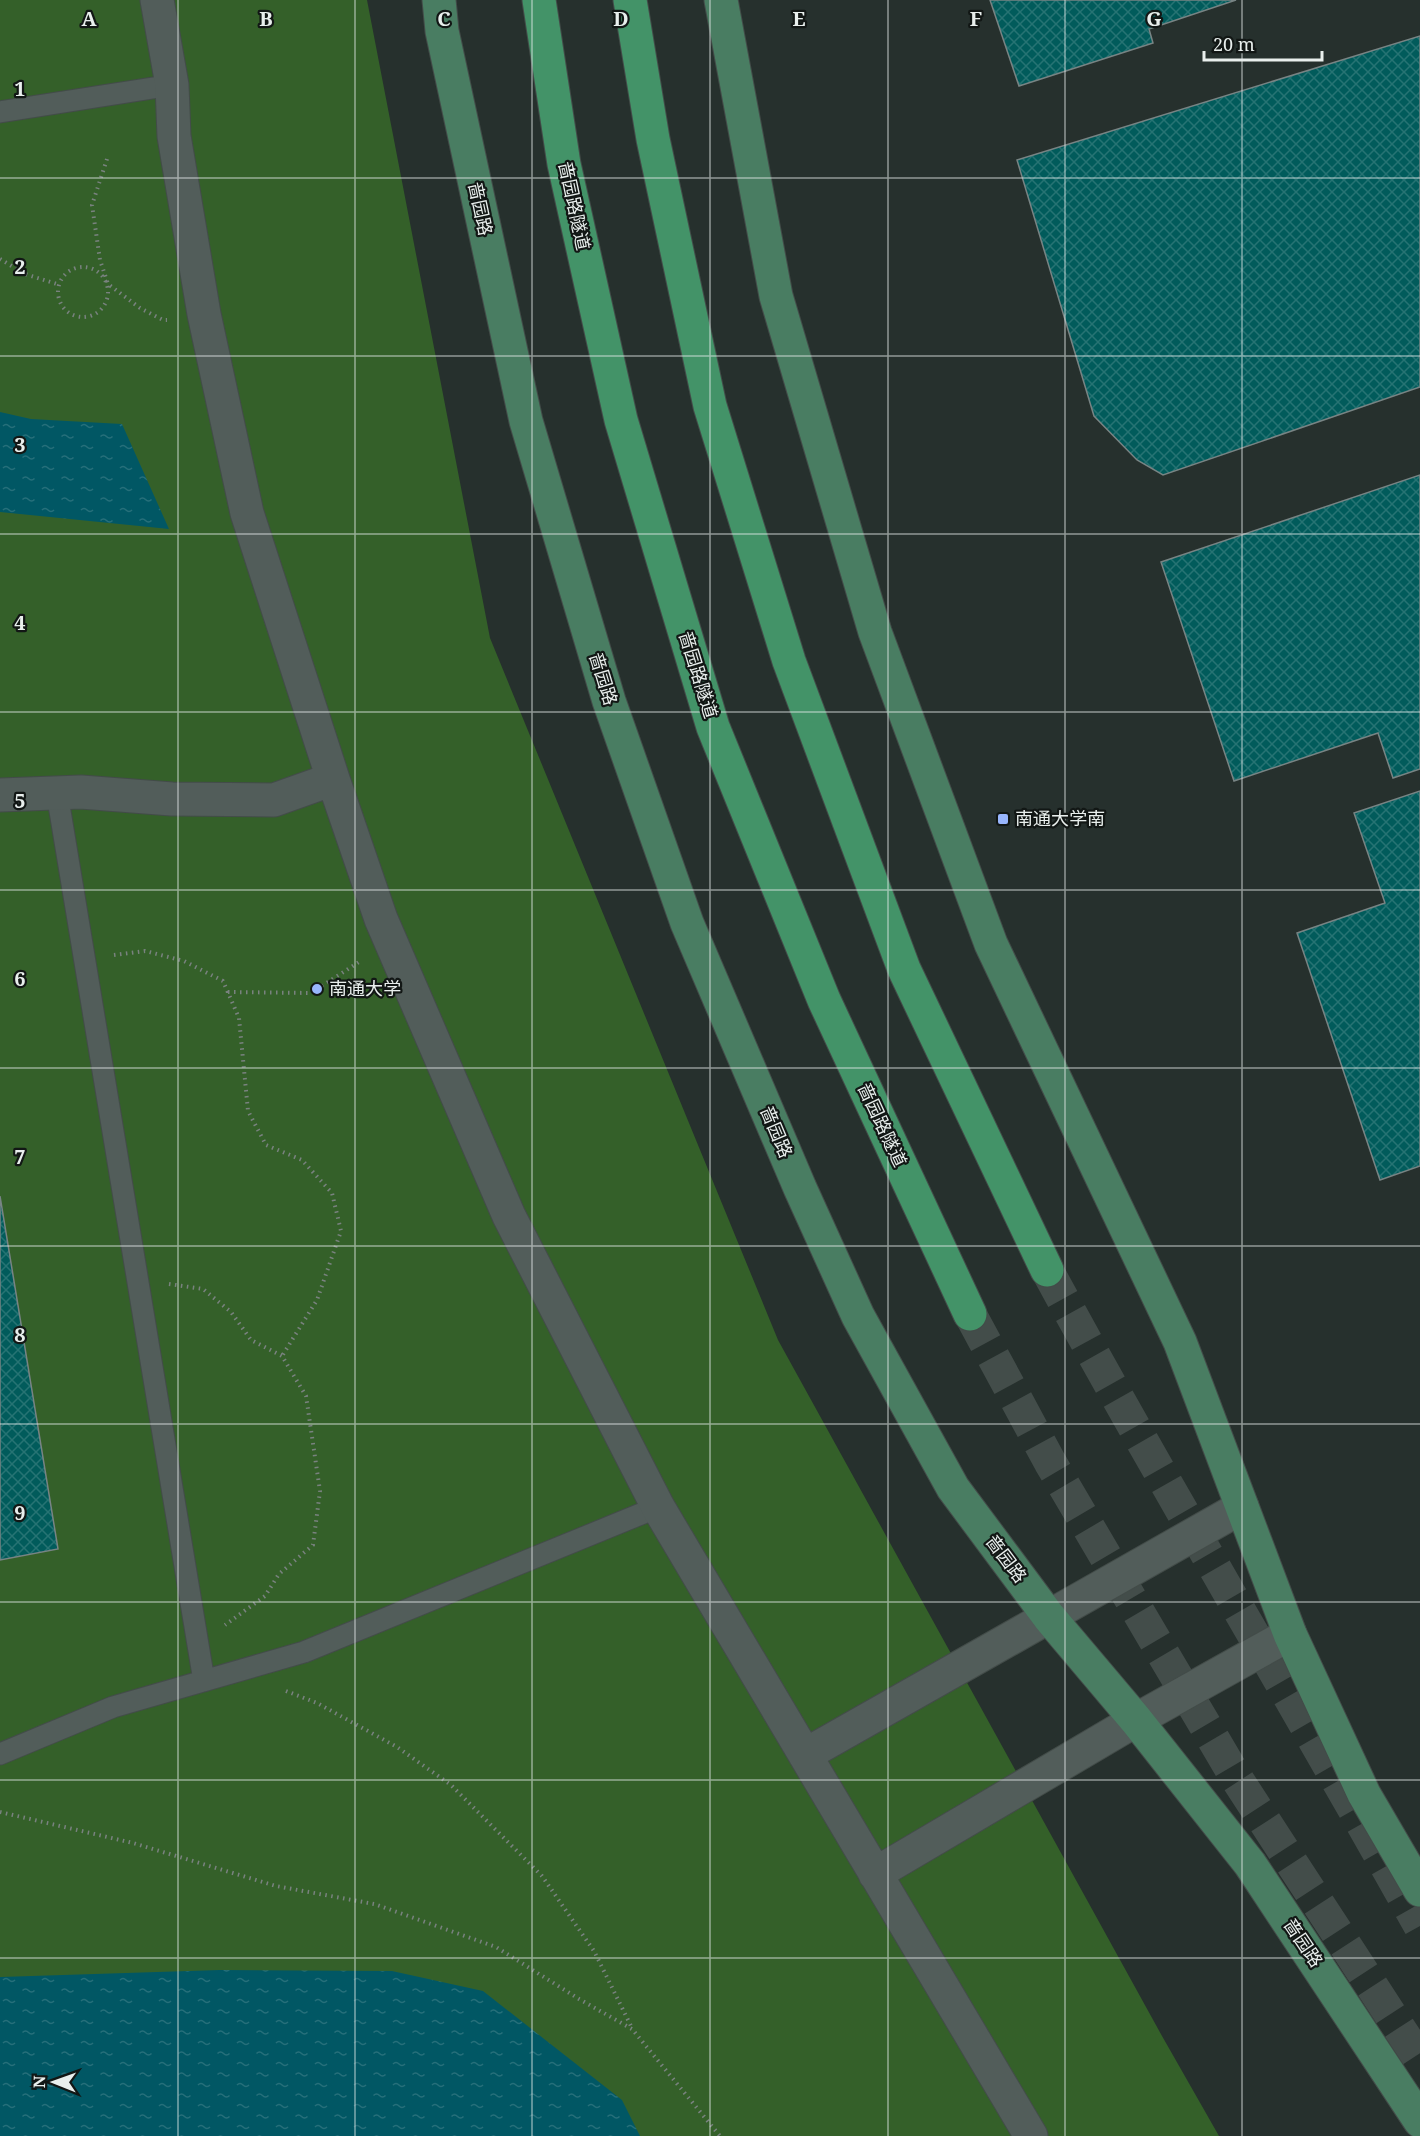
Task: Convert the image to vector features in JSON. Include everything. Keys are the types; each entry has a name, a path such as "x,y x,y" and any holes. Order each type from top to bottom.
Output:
{"highway":[{"name":"啬园路隧道","path":"539,0 564,164 621,420 713,727 824,1000 970,1314"},
{"path":"630,0 653,139 710,406 789,661 904,969 1047,1270"}],"main road":[{"name":"啬园路","path":"439,0 442,31 526,422 609,701 687,923 800,1188 858,1316 953,1488 1050,1617 1136,1720 1250,1864 1420,2121"},
{"path":"721,0 776,296 875,632 991,944 1180,1342 1290,1634 1364,1794 1420,1890"}],"street":[{"path":"157,0 172,85 174,136 204,314 247,513 333,779 390,941 509,1216 658,1507 1031,2136"},
{"path":"0,795 81,792 172,799 274,800 333,779"},
{"path":"805,1755 1242,1507"},
{"path":"875,1874 1136,1720 1290,1634"}],"lane":[{"path":"0,112 172,85"},
{"path":"57,793 204,1681"},
{"path":"0,1754 113,1707 304,1652 658,1507"}],"path":[{"path":"107,159 92,205 100,260 108,284 108,298 101,310 88,317 74,316 62,306 58,293 61,278 72,268 87,266 100,272 108,284 140,308 163,320 204,314"},
{"path":"0,259 25,274 60,285"},
{"path":"228,992 311,993 390,941"},
{"path":"84,959 145,951 184,961 223,981 239,1018 248,1111 266,1145 302,1160 332,1193 340,1231 317,1300 282,1356"},
{"path":"137,1280 203,1289 231,1312 250,1340 282,1356 306,1396 320,1491 313,1545 279,1574 265,1596 198,1644"},
{"path":"270,1662 282,1689 316,1704 397,1748 451,1785 542,1876 594,1952 632,2029 720,2136"},
{"path":"0,1812 133,1843 276,1886 385,1908 496,1947 632,2029"}],"green space":[{"name":"南通大学","path":"0,0 367,0 490,638 778,1340 1219,2136 0,2136"}],"water":[{"path":"0,412 31,419 122,424 169,529 0,512"},
{"path":"220,1970 392,1971 483,1991 622,2100 640,2136 0,2136 0,1977"}],"building":[{"path":"990,0 1236,0 1149,29 1153,43 1019,86"},
{"path":"1420,36 1420,387 1163,475 1137,460 1094,416 1017,160"},
{"path":"1420,475 1420,769 1393,778 1378,733 1234,781 1161,562"},
{"path":"1420,791 1420,1166 1380,1180 1297,933 1385,903 1354,813"},
{"path":"0,1196 58,1549 0,1560"}],"tunnel":[{"path":"1047,1270 1420,1926"},
{"path":"970,1314 1050,1462 1235,1776 1420,2060"}],"place":[{"name":"南通大学南","path":"1003,819"},
{"name":"南通大学","path":"317,989"}]}
